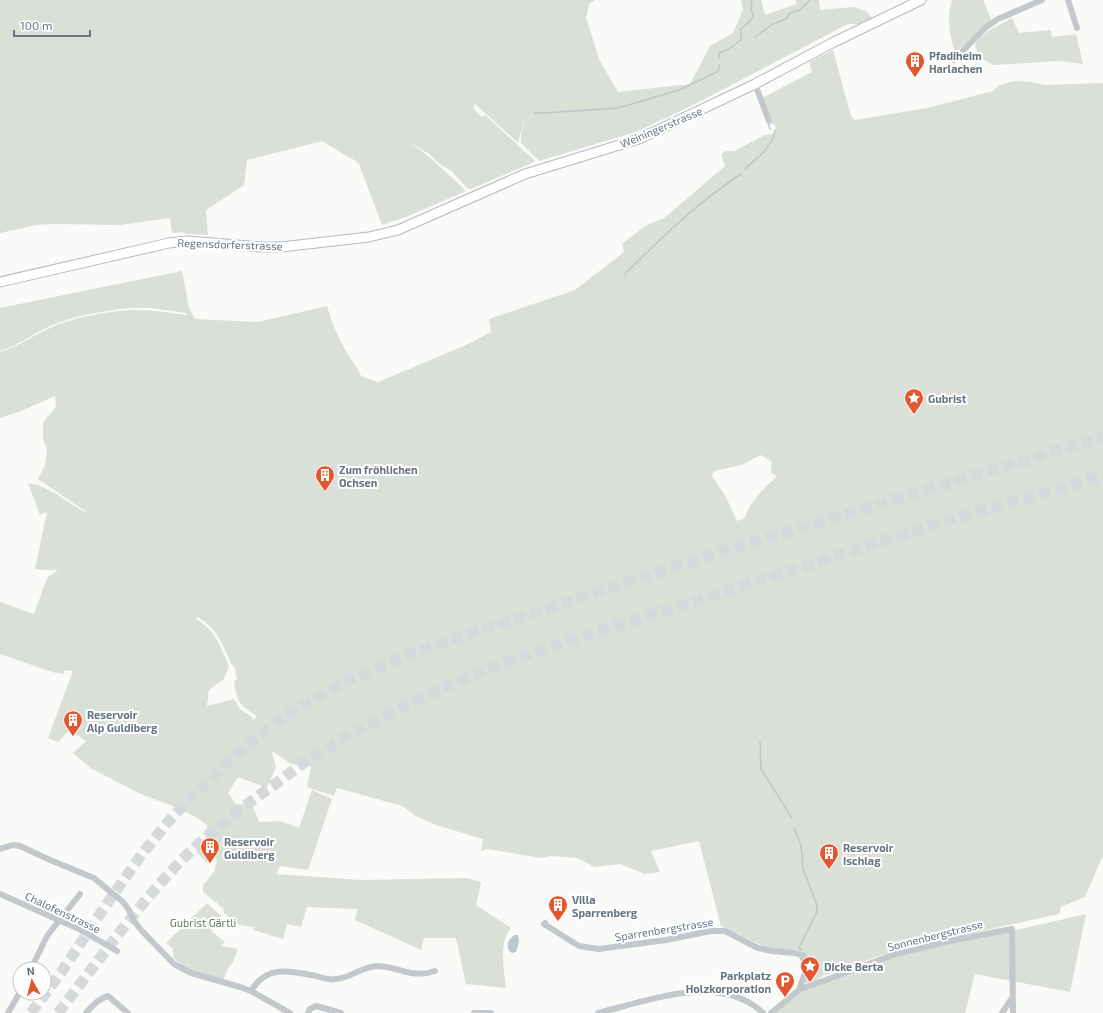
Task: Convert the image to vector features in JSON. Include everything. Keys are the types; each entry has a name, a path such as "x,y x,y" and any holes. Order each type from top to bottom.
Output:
{"street":[{"name":"Weiningerstrasse","path":"369,237 398,230 525,174 639,139 755,84 921,0"},
{"path":"954,60 986,27 998,19 1042,0"},
{"path":"1068,0 1078,28"},
{"path":"755,84 769,122"},
{"name":"Regensdorferstrasse","path":"0,282 173,242 187,241 271,247 369,237"},
{"path":"0,849 13,845 20,846 94,878 123,902 134,921 142,931 174,964 191,973 251,991 290,1013"},
{"name":"Chalofenstrasse","path":"0,894 92,936 117,951"},
{"path":"35,961 47,936 80,894"},
{"name":"Sparrenbergstrasse","path":"545,922 544,924 579,946 595,948 643,944 711,931 725,931 758,948 801,955 805,962 806,970 799,990"},
{"name":"Sonnenbergstrasse","path":"799,990 896,954 995,931 1012,929 1013,1013"},
{"path":"251,991 258,980 270,974 280,972 294,971 335,979 374,966 418,975 435,971"},
{"path":"771,1013 799,990"},
{"path":"598,1013 664,996 700,992 721,993 737,997 754,1006 763,1013"},
{"path":"86,1013 104,997 108,996 128,1013"},
{"path":"1002,1013 1012,998"},
{"path":"8,1013 15,1001"},
{"path":"308,1013 310,1009 316,1006 341,1013"},
{"path":"474,1013 491,1013"}],"green space":[{"path":"0,0 595,0 589,4 586,18 599,59 618,92 690,84 710,46 733,33 743,9 741,0 761,0 765,15 796,4 796,0 819,0 820,10 853,7 866,11 872,18 859,24 848,24 695,104 636,132 539,161 521,143 525,116 518,143 475,104 473,108 482,117 485,115 534,160 534,162 468,189 453,172 410,142 432,159 466,191 406,217 382,225 359,164 354,160 353,154 353,160 322,141 247,160 244,185 206,210 208,235 185,234 184,232 172,233 170,218 120,225 36,225 0,233"},
{"path":"952,0 983,0 992,21 955,53 950,34 949,20"},
{"path":"1012,18 1019,33 1051,30 1052,37 1076,34 1083,64 1060,61 994,65 984,60 978,53 975,46 976,41 988,31"},
{"path":"833,50 851,116 855,120 927,108 993,91 1000,85 1014,81 1032,82 1044,85 1103,83 1103,858 1085,897 1061,907 1059,914 906,948 876,957 840,971 823,975 816,981 804,986 808,970 805,956 797,950 770,949 721,926 699,841 651,851 660,872 645,874 620,864 595,867 577,858 551,856 541,858 487,849 481,851 483,839 436,825 416,816 402,806 337,788 334,796 307,787 311,766 291,764 272,751 276,767 267,788 238,777 228,793 236,804 252,805 259,822 280,821 299,828 312,790 332,799 308,870 280,866 276,874 361,880 466,878 481,882 476,905 511,928 504,941 503,949 503,965 506,988 466,984 456,938 424,938 421,950 355,920 357,909 307,907 301,927 287,924 283,939 253,930 255,927 239,925 224,913 223,908 203,892 203,885 214,872 217,859 214,857 207,863 196,851 200,847 199,844 206,837 207,825 194,816 173,806 143,795 92,769 73,753 86,741 69,730 58,742 48,738 73,671 65,670 63,674 52,672 0,654 0,602 34,614 47,578 58,570 35,569 47,512 40,515 28,483 53,492 88,513 38,479 45,465 47,450 43,439 43,422 56,407 55,396 21,411 0,418 0,352 55,326 95,315 116,311 136,310 187,315 187,313 141,308 94,313 55,324 0,351 0,308 182,271 189,308 195,319 258,322 327,306 339,338 361,376 378,382 466,345 491,332 489,319 575,290 624,252 622,244 645,226 664,218 725,166 721,154 726,151 734,151 765,135 775,133 775,125 771,123 762,98 812,72 809,63","holes":["761,455 772,462 771,473 777,476 754,500 745,518 737,521 726,497 712,476 714,471 742,465","197,617 210,626 219,638 232,665 235,667 237,680 234,681 236,694 243,706 257,716 253,721 252,717 240,709 234,699 207,706 209,690 224,679 229,666 217,640 213,634 196,619"]},
{"name":"Gubrist Gärtli","path":"207,903 221,916 211,931 225,942 221,946 238,949 223,981 196,973 184,967 173,957 173,949 166,943"},
{"path":"1086,914 1070,992 975,974 965,1013 775,1013 798,994 893,956"}],"shaded area":[{"path":"514,935 518,935 519,942 516,952 512,953 509,951 508,944 509,940"}],"waterway":[{"path":"719,57 719,53 729,49 741,40 741,29 753,17 751,0"},
{"path":"755,37 773,24 786,19 790,13 800,10 810,0"},
{"path":"534,113 617,108 625,106 679,90 715,73 719,70 719,65"},
{"path":"768,123 770,129"},
{"path":"745,169 768,147 774,136 775,130"},
{"path":"624,275 695,209 741,174"},
{"path":"760,742 761,769 792,818"},
{"path":"794,828 801,845 803,869 817,905 817,912 799,948 801,950"},
{"path":"804,953 810,961 810,973"}],"tunnel":[{"path":"31,1013 62,971 142,854 167,823 191,797 225,764 264,731 299,707 347,681 417,651 743,545 1103,437"},
{"path":"58,1013 146,900 200,842 236,812 306,761 365,726 464,679 541,650 942,522 1103,476"}],"place":[{"name":"Pfadiheim Harlachen","path":"915,78"},
{"name":"Gubrist","path":"914,415"},
{"name":"Zum fröhlichen Ochsen","path":"325,492"},
{"name":"Reservoir Alp Guldiberg","path":"73,737"},
{"name":"Reservoir Guldiberg","path":"210,864"},
{"name":"Reservoir Ischlag","path":"829,870"},
{"name":"Villa Sparrenberg","path":"558,922"},
{"name":"Dicke Berta","path":"810,983"},
{"name":"Parkplatz Holzkorporation","path":"785,998"}]}
